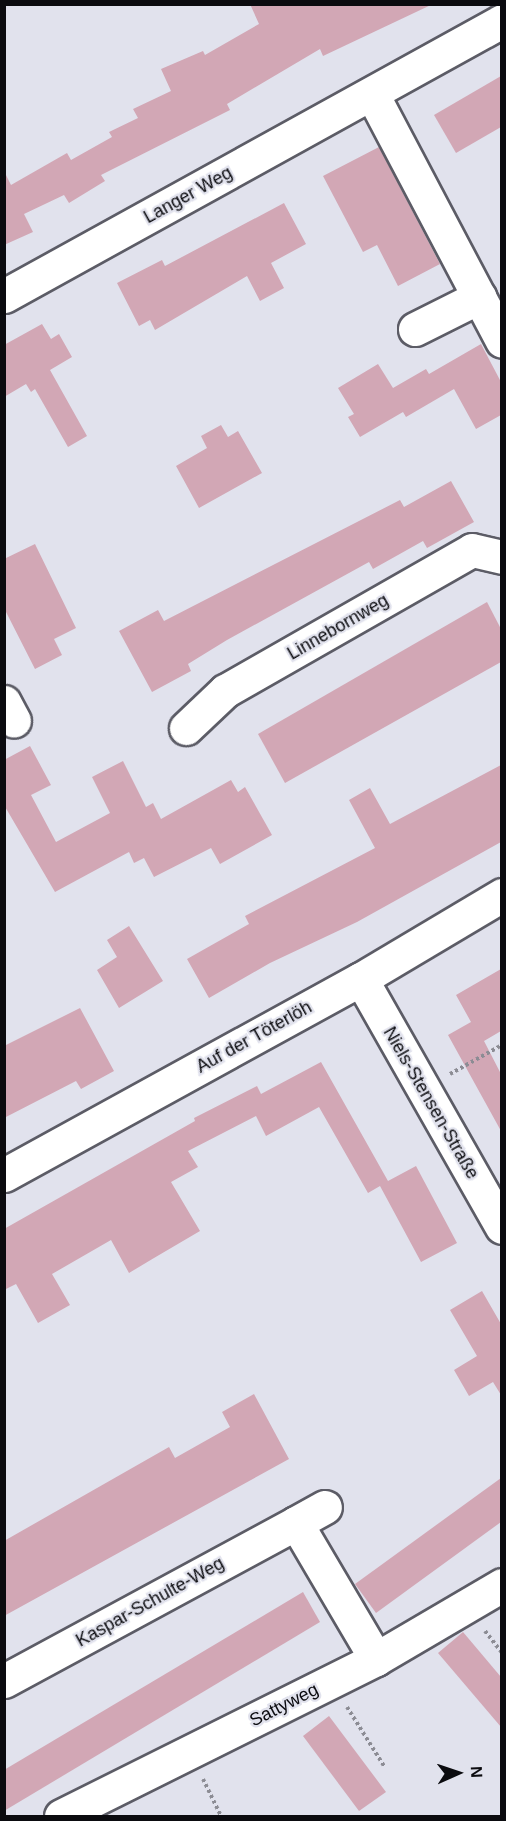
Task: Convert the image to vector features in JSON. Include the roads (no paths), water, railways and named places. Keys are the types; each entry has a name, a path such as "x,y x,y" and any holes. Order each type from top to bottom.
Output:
{"street":[{"name":"Langer Weg","path":"4,296 501,21"},
{"path":"372,94 501,341"},
{"path":"415,329 478,297"},
{"name":"Linnebornweg","path":"186,728 225,691 472,550 501,557"},
{"name":"Auf der Töterlöh","path":"4,1174 361,979 501,896"},
{"name":"Niels-Stensen-Straße","path":"361,979 501,1227"},
{"name":"Kaspar-Schulte-Weg","path":"4,1681 325,1507"},
{"path":"297,1522 376,1659"},
{"name":"Sattyweg","path":"65,1816 376,1659 501,1585"}]}
